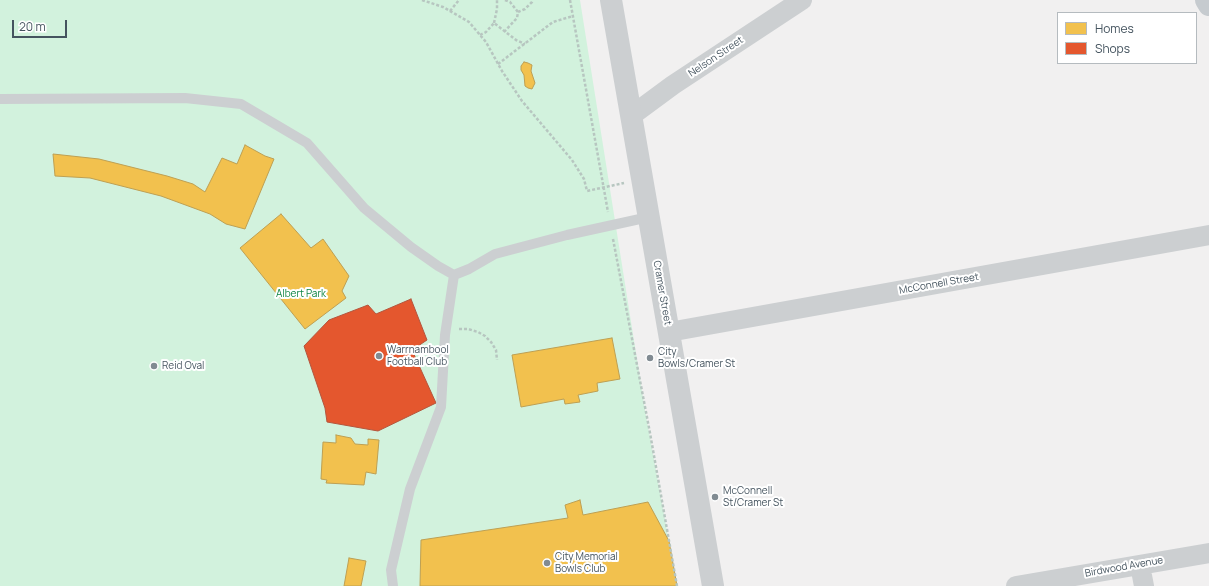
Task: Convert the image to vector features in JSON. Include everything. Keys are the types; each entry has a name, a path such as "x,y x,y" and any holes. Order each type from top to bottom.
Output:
{"main road":[{"path":"1206,0 1209,5"}],"street":[{"name":"Cramer Street","path":"611,0 713,586"},
{"name":"Nelson Street","path":"631,116 674,85 802,0"},
{"name":"McConnell Street","path":"670,332 1209,235"},
{"name":"Birdwood Avenue","path":"1016,586 1209,553"},
{"path":"1140,565 1144,586"}],"lane":[{"path":"0,99 185,98 241,104 307,143 364,208 411,247 454,275"},
{"path":"454,275 469,269 495,254 567,235 649,217"},
{"path":"393,586 391,570 410,489 441,407 446,331 454,275"}],"path":[{"path":"422,0 443,7 469,22 486,42 498,64 522,101 572,160 584,179 587,191 642,179"},
{"path":"450,11 459,0"},
{"path":"480,35 486,32 494,23 498,8 497,0"},
{"path":"504,32 517,18 518,12 510,2 505,0"},
{"path":"518,12 526,9 533,0"},
{"path":"570,0 610,226 650,433 677,586"},
{"path":"498,64 553,22 573,16"},
{"path":"494,23 504,32 525,44"},
{"path":"446,331 468,329 478,332 491,342 496,350 497,360"}],"green space":[{"name":"Albert Park","path":"0,0 580,0 645,410 677,586 0,586"}],"building: Homes":[{"path":"524,62 532,65 531,71 535,83 532,89 525,86 524,75 521,70 521,66"},
{"path":"245,145 265,156 274,159 245,229 226,224 210,214 161,196 90,178 55,176 53,154 99,159 167,176 193,184 205,192 222,158 237,164"},
{"path":"281,214 311,248 323,239 349,276 342,291 346,298 305,329 240,248"},
{"path":"612,338 620,379 597,383 598,391 578,395 580,402 565,404 564,399 521,407 512,355"},
{"path":"336,435 351,438 355,444 368,445 368,439 379,440 376,474 366,472 364,485 326,483 327,480 321,479 323,442 336,443"},
{"name":"City Memorial Bowls Club","path":"580,500 583,515 648,502 669,541 677,586 420,586 421,540 568,518 565,505"},
{"path":"349,558 366,561 361,586 344,586"}],"building: Shops":[{"path":"411,299 427,340 412,350 436,403 378,431 327,422 325,408 304,346 329,320 368,305 376,314"}],"place":[{"name":"Warrnambool Football Club","path":"379,356"},
{"name":"City Bowls/Cramer St","path":"650,358"},
{"name":"Reid Oval","path":"154,366"},
{"name":"McConnell St/Cramer St","path":"715,497"},
{"name":"City Memorial Bowls Club","path":"547,563"}]}
